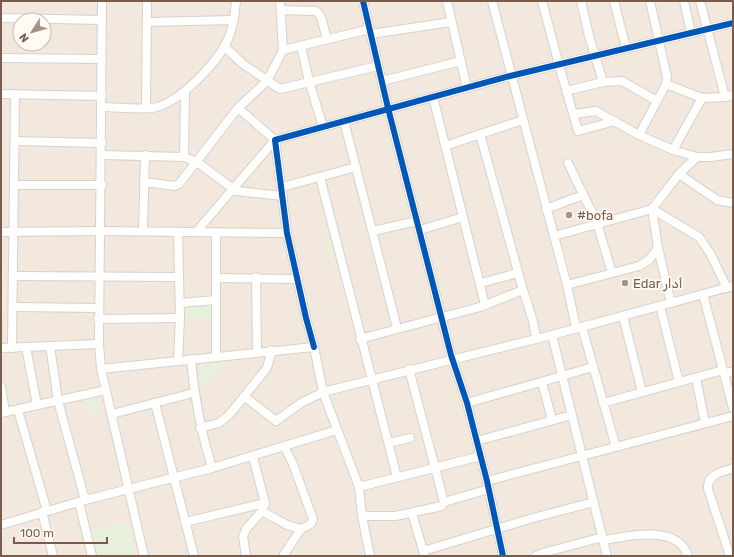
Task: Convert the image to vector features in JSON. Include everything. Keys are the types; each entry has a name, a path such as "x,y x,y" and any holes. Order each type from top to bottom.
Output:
{"street":[{"path":"102,1 102,185 98,319 99,344 101,369 144,556"},
{"path":"146,108 147,1"},
{"path":"102,107 146,108 164,104 184,92 201,76 224,46 230,35 234,20 236,1"},
{"path":"144,182 175,186 196,162 238,108 267,81 283,50 280,1"},
{"path":"363,1 388,108 417,221 453,358 481,456 503,556"},
{"path":"447,1 467,88"},
{"path":"492,1 510,76 567,285 616,447"},
{"path":"542,1 578,131 615,121"},
{"path":"581,1 603,82"},
{"path":"614,1 626,48"},
{"path":"639,135 666,84 667,77 650,1"},
{"path":"684,1 691,33"},
{"path":"666,84 702,98 729,96 707,30 700,1"},
{"path":"281,10 316,11 321,17 327,39"},
{"path":"1,18 102,20"},
{"path":"147,22 234,20"},
{"path":"283,50 327,39 452,22"},
{"path":"196,232 275,140 510,76 626,48 660,42 733,23"},
{"path":"224,46 244,64 280,89 378,66"},
{"path":"301,46 309,81 323,127"},
{"path":"1,58 102,59"},
{"path":"382,82 461,61"},
{"path":"566,91 603,82 625,82 657,101"},
{"path":"184,92 184,157"},
{"path":"1,94 102,96"},
{"path":"12,348 15,94"},
{"path":"433,97 481,283 485,305"},
{"path":"674,150 702,98"},
{"path":"238,108 275,140 283,192 287,233 323,392 358,487 370,556"},
{"path":"574,114 596,111 639,135 674,150 697,157 711,158 733,154"},
{"path":"446,146 523,120"},
{"path":"344,121 397,328"},
{"path":"480,134 518,273 533,321 536,338"},
{"path":"15,141 102,143"},
{"path":"102,155 184,157 196,162 232,190 240,193 283,192 320,177 356,168"},
{"path":"143,231 145,155"},
{"path":"554,236 652,209 679,174 697,157"},
{"path":"568,163 597,223 612,273"},
{"path":"679,174 717,200 733,203"},
{"path":"320,177 360,339 372,378 397,477"},
{"path":"14,185 102,185"},
{"path":"546,209 583,195"},
{"path":"652,209 658,248 671,303"},
{"path":"244,396 276,420 301,403 323,392 372,378 552,335 730,287 710,253 698,237 652,209"},
{"path":"420,230 463,217"},
{"path":"373,231 417,221"},
{"path":"1,232 143,231 287,233"},
{"path":"178,232 178,277 180,303 178,360"},
{"path":"216,232 216,356"},
{"path":"567,285 645,263 658,248"},
{"path":"481,283 518,273"},
{"path":"14,276 178,277"},
{"path":"217,278 256,277 298,279"},
{"path":"256,277 257,352"},
{"path":"360,339 485,305 523,290"},
{"path":"703,294 733,408"},
{"path":"180,303 216,300"},
{"path":"660,306 679,382"},
{"path":"13,307 99,308"},
{"path":"623,316 642,392"},
{"path":"98,319 180,318"},
{"path":"552,335 604,538 607,556"},
{"path":"1,348 99,344"},
{"path":"50,346 58,401 82,501 92,556"},
{"path":"26,347 37,405"},
{"path":"101,369 272,350 314,347"},
{"path":"200,428 212,426 223,421 230,414 268,368 272,350"},
{"path":"191,359 193,393 200,428 212,468"},
{"path":"467,403 593,367"},
{"path":"409,369 444,502"},
{"path":"603,403 679,382 733,371"},
{"path":"696,378 705,423"},
{"path":"542,382 552,420"},
{"path":"1,387 3,412 106,390"},
{"path":"112,414 193,393"},
{"path":"155,403 194,556"},
{"path":"18,410 44,511 53,556"},
{"path":"477,441 572,415"},
{"path":"362,516 395,516 442,506 444,502 488,485 582,456 733,416"},
{"path":"1,525 44,511 253,457 337,430"},
{"path":"389,443 410,438"},
{"path":"283,556 301,529 311,524 313,519 293,464 284,446"},
{"path":"358,487 481,456"},
{"path":"246,556 243,536 246,529 262,511 265,503 253,457"},
{"path":"730,556 708,489 708,483 713,476 733,468"},
{"path":"412,513 424,553 498,528 594,502"},
{"path":"185,522 265,503"},
{"path":"262,511 287,525 301,529"},
{"path":"536,556 546,552 604,538 646,533 655,534 682,544 686,548 688,556"}],"shaded area":[{"path":"1,1 733,1 733,556 1,556"}],"green space":[{"path":"332,236 337,256 329,258 324,238"},
{"path":"214,302 214,318 184,318 182,305"},
{"path":"227,359 205,385 196,388 202,363"},
{"path":"96,396 101,412 88,413 85,397"},
{"path":"128,523 136,556 96,556 90,532"}],"cycle path":[{"path":"363,1 388,108 451,355 467,403 487,481 503,556"},
{"path":"314,347 287,233 275,140 510,76 733,23"}],"place":[{"name":"#bofa","path":"569,215"},
{"name":"Edar أدار","path":"625,283"}]}
